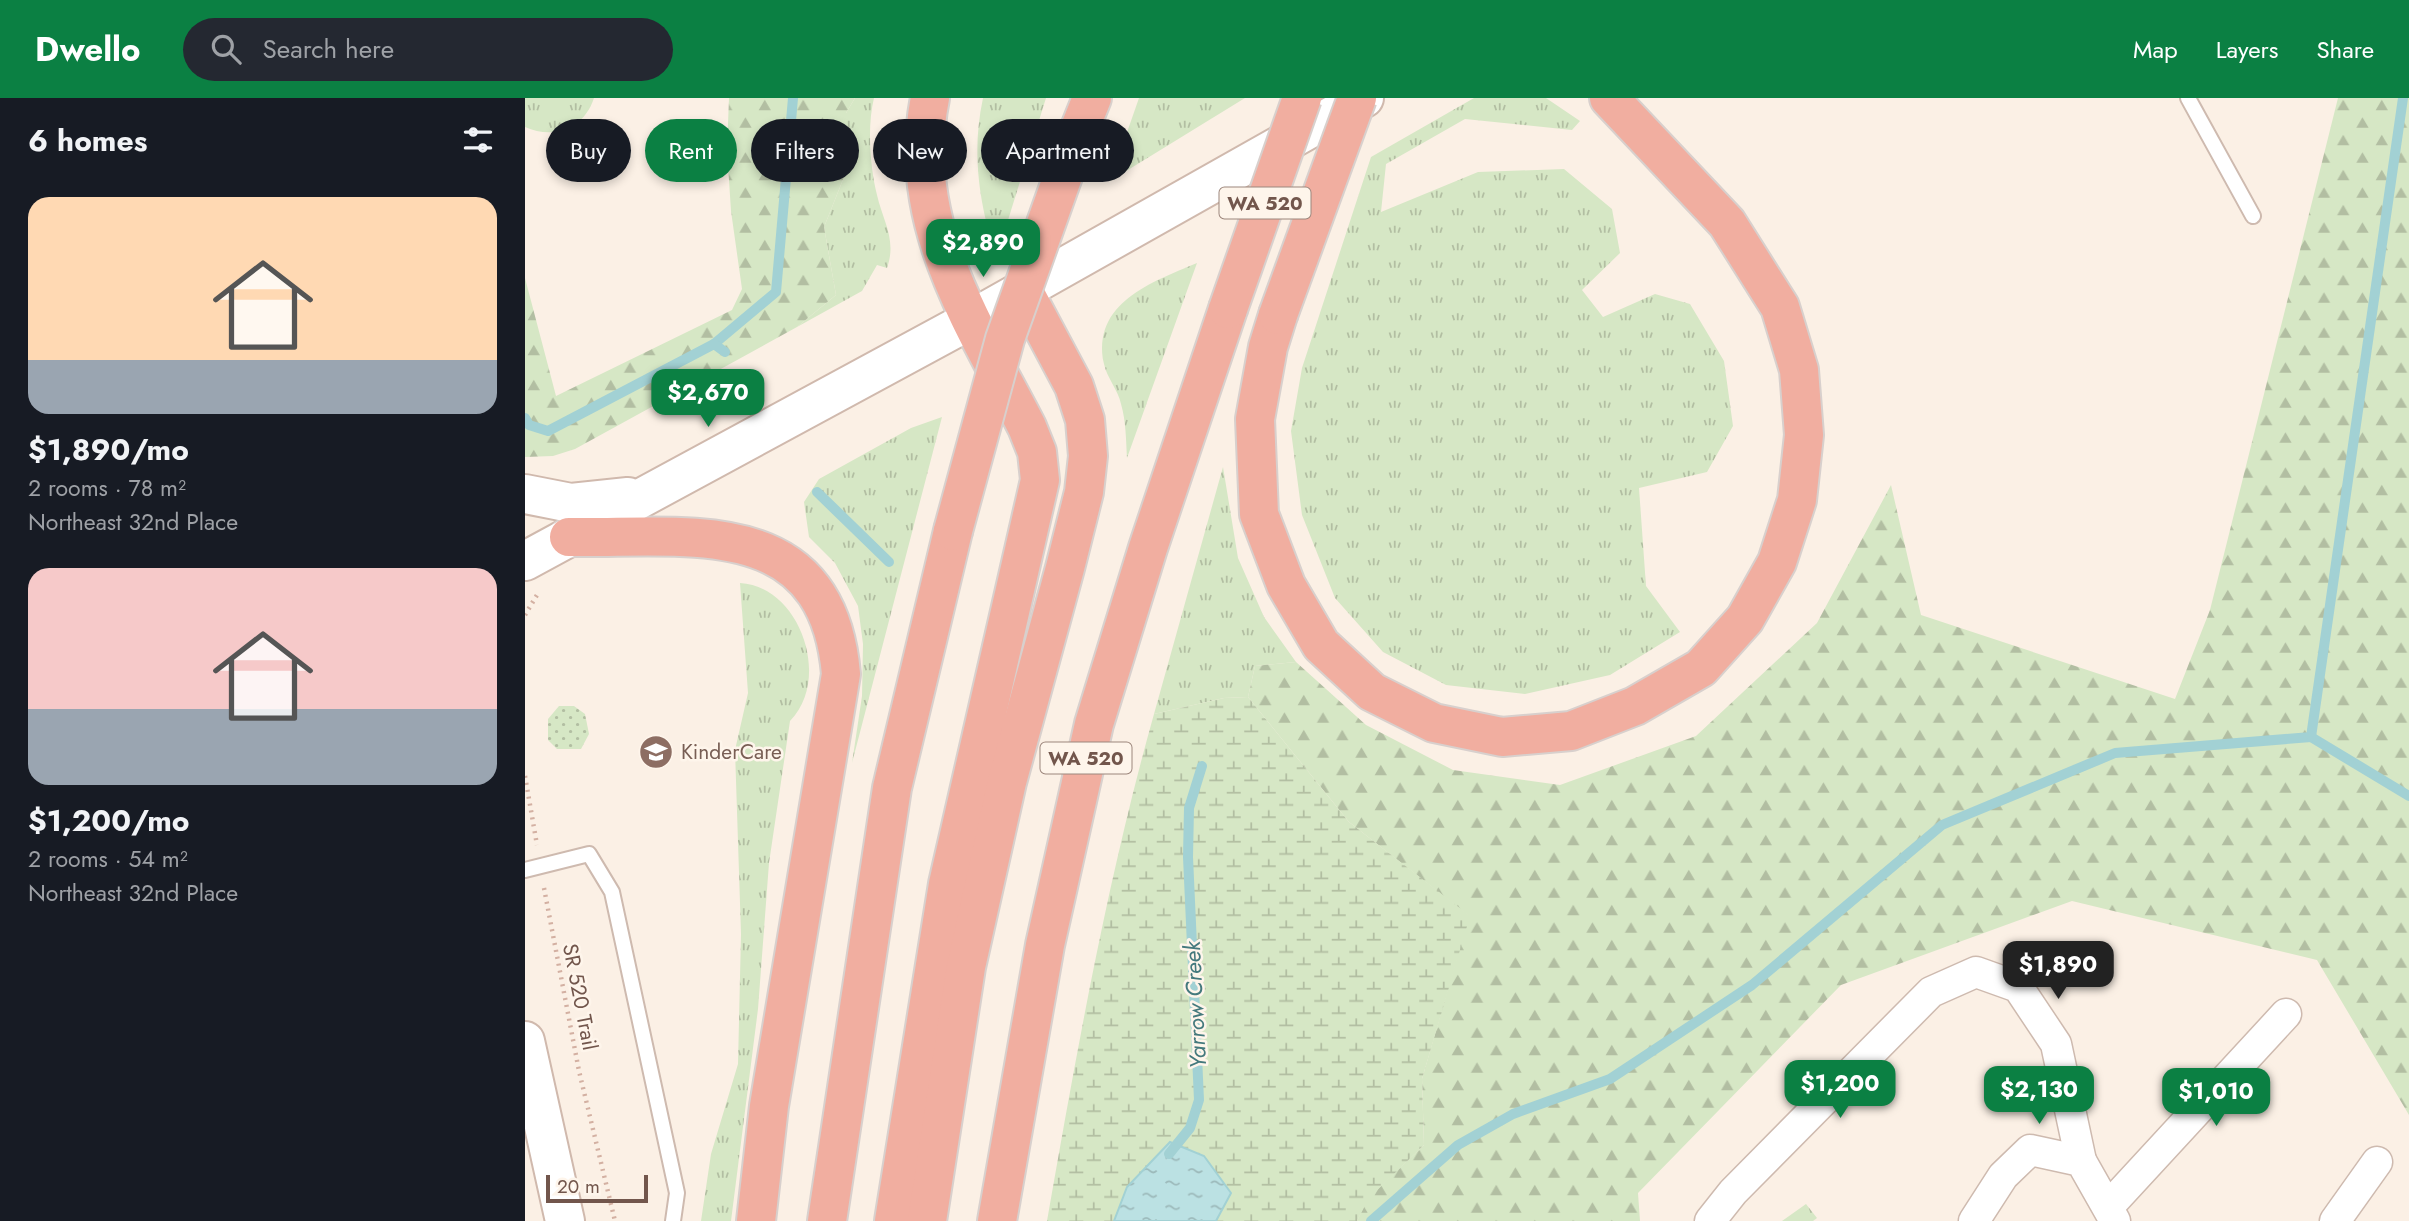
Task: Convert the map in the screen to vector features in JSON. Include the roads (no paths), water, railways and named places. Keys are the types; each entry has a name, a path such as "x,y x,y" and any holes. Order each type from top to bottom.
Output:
{"highway":[{"path":"894,1221 949,884 1040,480 1037,452 1027,427 943,260 929,205 924,148 929,98"},
{"name":"WA 520","path":"997,1221 1000,1188 1045,945 1094,724 1148,548 1302,98"},
{"path":"1357,98 1268,347 1255,419 1259,514 1286,585 1321,645 1372,692 1434,723 1502,737 1571,731 1635,706 1701,668 1745,619 1777,562 1797,500 1804,435 1799,370 1780,307 1727,223 1609,98"},
{"path":"827,1221 892,788 953,531 1005,339 1086,113"},
{"path":"927,1221 966,967 1007,782 1069,556 1084,492 1088,456 1085,421 1074,386 1023,290"},
{"path":"569,537 729,540 760,548 788,563 811,585 828,612 838,642 841,674 769,1106 756,1221"}],"main road":[{"path":"525,561 972,319 1364,98"},
{"path":"525,494 572,503 651,494"},
{"path":"525,1041 565,1221"}],"street":[{"path":"1710,1221 1733,1192 1931,992 1976,972 2018,987 2056,1044 2081,1161 2111,1214 2286,1014"},
{"path":"1974,1221 2003,1176 2030,1150 2081,1161"},
{"path":"2335,1221 2378,1161"}],"lane":[{"path":"2188,98 2253,216"},
{"path":"525,870 589,854 612,892 677,1193 673,1221"}],"water":[{"path":"1170,1142 1204,1156 1231,1193 1216,1221 1114,1221 1127,1187"}],"waterway":[{"path":"714,344 776,292 793,98"},
{"path":"1371,1221 1458,1145 1513,1114 1610,1079 1752,985 1942,825 2115,753 2311,737 2403,98"},
{"name":"Yarrow Creek","path":"525,418 529,425 548,431 714,344 725,352"},
{"name":"Yarrow Creek","path":"817,492 889,562"},
{"path":"2311,737 2409,796"},
{"name":"Yarrow Creek","path":"1169,1154 1190,1128 1199,1100 1188,857 1189,808 1202,766"}],"place":[{"name":"KinderCare","path":"656,752"}]}
